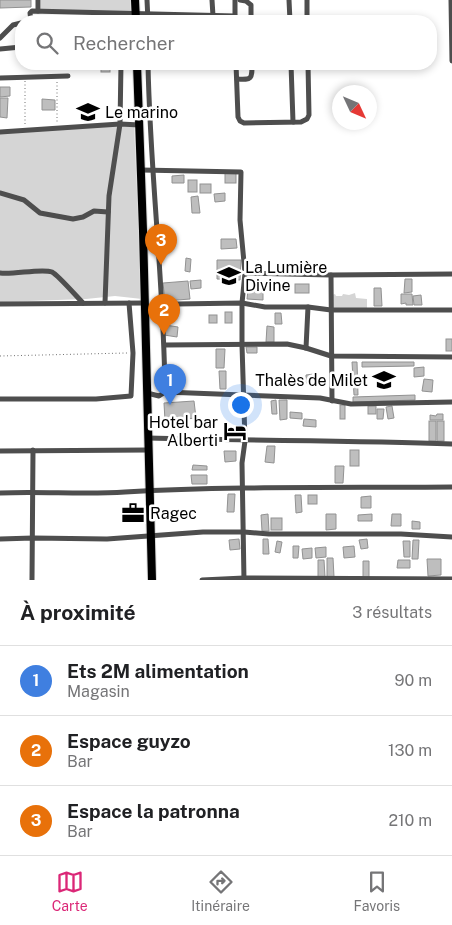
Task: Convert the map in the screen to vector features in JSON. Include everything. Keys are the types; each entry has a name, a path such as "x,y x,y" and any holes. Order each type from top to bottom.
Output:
{"highway":[{"path":"135,0 136,15"},
{"path":"137,70 152,580"}],"street":[{"path":"38,0 38,11"},
{"path":"148,0 148,14"},
{"path":"212,0 213,15"},
{"path":"234,0 235,15"},
{"path":"240,0 246,0 250,5 251,15"},
{"path":"289,0 290,15"},
{"path":"307,0 307,15"},
{"path":"451,0 452,61"},
{"path":"30,15 30,12 38,11 94,15"},
{"path":"145,15 180,15"},
{"path":"0,38 15,25"},
{"path":"0,49 15,48"},
{"path":"106,303 108,212 120,124 121,70"},
{"path":"148,70 165,392"},
{"path":"236,70 238,117 244,123 301,122 307,119 309,115 308,70"},
{"path":"237,79 248,80 252,76 252,70"},
{"path":"291,70 293,122"},
{"path":"0,78 68,76"},
{"path":"0,132 120,124 140,125"},
{"path":"141,170 240,172 242,177 240,220 245,273 242,303 245,441 242,463 244,579"},
{"path":"0,193 24,200 40,212 73,219 83,217 94,211 108,212"},
{"path":"0,273 52,272 83,303"},
{"path":"245,273 331,275 452,274"},
{"path":"331,275 332,401"},
{"path":"161,301 176,304 242,303 265,307 308,307 331,310 452,310"},
{"path":"0,304 145,302"},
{"path":"0,399 129,398 132,394 130,303"},
{"path":"306,348 308,307"},
{"path":"164,345 287,344 331,356 452,356"},
{"path":"147,393 160,396 165,392 244,396 278,395 320,398 351,404 452,402"},
{"path":"148,438 452,444"},
{"path":"32,580 33,450"},
{"path":"0,451 148,450"},
{"path":"0,493 32,491 124,492 242,488 452,487"},
{"path":"0,539 107,539 203,532 401,534 452,537"},
{"path":"202,580 452,580"}],"path":[{"path":"57,76 57,129"},
{"path":"25,78 25,130"},
{"path":"0,356 132,353"}],"shaded area":[{"path":"41,0 130,0 131,11 41,11"},
{"path":"134,125 142,299 115,296 0,302 0,131"},
{"path":"355,293 356,298 367,299 367,310 332,309 332,295 342,296 343,294"}],"building":[{"path":"0,0 31,0 31,7 0,8"},
{"path":"101,70 110,70 110,72 101,72"},
{"path":"0,87 10,87 10,96 0,97"},
{"path":"0,98 8,98 7,118 0,117"},
{"path":"42,99 55,100 55,110 42,110"},
{"path":"225,173 236,173 236,183 225,183"},
{"path":"184,175 184,183 172,183 172,176"},
{"path":"188,180 197,180 197,192 188,192"},
{"path":"200,184 211,184 211,193 200,193"},
{"path":"225,193 225,201 215,202 214,194"},
{"path":"198,196 200,213 192,213 191,197"},
{"path":"221,239 236,239 237,248 221,249"},
{"path":"186,258 191,259 190,272 185,271"},
{"path":"217,260 241,260 240,280 217,279"},
{"path":"405,279 412,279 412,292 404,293"},
{"path":"201,280 201,288 191,289 190,281"},
{"path":"188,281 190,299 165,301 163,283"},
{"path":"295,284 309,284 309,293 295,293"},
{"path":"374,288 381,288 382,306 374,306"},
{"path":"248,290 263,291 263,300 247,299"},
{"path":"401,294 412,294 413,305 401,304"},
{"path":"421,295 422,305 414,305 413,296"},
{"path":"172,307 173,321 167,321 166,308"},
{"path":"225,312 232,312 232,323 225,323"},
{"path":"275,313 281,313 282,324 275,324"},
{"path":"209,315 217,315 217,323 209,323"},
{"path":"165,325 178,327 177,337 164,335"},
{"path":"267,326 274,327 274,342 266,342"},
{"path":"446,339 452,339 452,351 446,351"},
{"path":"246,347 257,347 257,353 247,353"},
{"path":"216,349 225,349 224,368 216,368"},
{"path":"352,362 357,362 358,395 354,395"},
{"path":"362,362 414,362 414,366 362,367"},
{"path":"424,367 424,376 414,377 414,368"},
{"path":"219,371 226,371 226,389 220,389"},
{"path":"314,374 314,382 306,383 306,375"},
{"path":"424,379 433,380 432,392 422,391"},
{"path":"415,395 415,400 353,402 353,397"},
{"path":"276,400 277,414 272,414 271,401"},
{"path":"279,400 287,400 287,419 280,420"},
{"path":"194,401 196,418 165,421 164,403"},
{"path":"231,403 240,403 240,410 230,409"},
{"path":"340,405 345,405 345,419 340,419"},
{"path":"368,406 376,406 376,414 368,414"},
{"path":"392,406 394,418 388,419 386,407"},
{"path":"377,409 384,409 383,419 377,419"},
{"path":"290,412 302,413 302,419 290,418"},
{"path":"437,414 443,414 443,420 430,420 430,415 436,416"},
{"path":"304,419 316,420 316,427 303,426"},
{"path":"429,421 436,421 436,441 429,441"},
{"path":"437,421 444,421 444,441 437,441"},
{"path":"267,446 275,446 274,463 265,462"},
{"path":"350,450 359,450 359,466 350,466"},
{"path":"224,451 236,451 236,461 225,462"},
{"path":"193,465 207,466 207,470 192,470"},
{"path":"335,466 344,466 343,483 335,483"},
{"path":"191,475 207,475 207,484 192,484"},
{"path":"228,494 235,494 234,512 227,512"},
{"path":"295,495 301,495 302,512 296,513"},
{"path":"308,495 317,495 317,504 308,504"},
{"path":"371,496 371,508 361,508 361,497"},
{"path":"268,514 269,531 262,531 261,515"},
{"path":"326,514 336,514 336,529 326,530"},
{"path":"372,514 372,521 358,521 358,515"},
{"path":"392,514 401,514 401,526 391,526"},
{"path":"271,518 282,518 282,530 271,530"},
{"path":"412,521 420,522 420,529 412,529"},
{"path":"239,539 240,549 230,550 229,540"},
{"path":"263,539 268,539 269,554 263,554"},
{"path":"367,539 368,548 361,549 359,540"},
{"path":"413,540 419,540 418,559 412,559"},
{"path":"277,541 282,542 280,553 275,552"},
{"path":"403,541 410,541 410,557 404,557"},
{"path":"293,546 299,546 298,558 293,558"},
{"path":"354,546 355,557 344,558 343,547"},
{"path":"326,547 326,557 316,558 315,548"},
{"path":"312,548 312,558 303,559 302,549"},
{"path":"327,558 333,558 334,577 327,577"},
{"path":"427,559 441,559 441,575 428,576"},
{"path":"318,560 324,560 325,577 318,577"},
{"path":"398,560 410,560 410,568 397,568"},
{"path":"363,561 369,561 369,577 363,578"}],"place":[{"name":"Le marino","path":"88,112"},
{"name":"Espace la patronna","path":"161,265"},
{"name":"La Lumière Divine","path":"229,276"},
{"name":"Espace guyzo","path":"164,335"},
{"name":"Thalès de Milet","path":"384,380"},
{"name":"Ets 2M alimentation","path":"170,405"},
{"name":"Hotel bar Alberti","path":"235,431"},
{"name":"Ragec","path":"133,513"}]}
